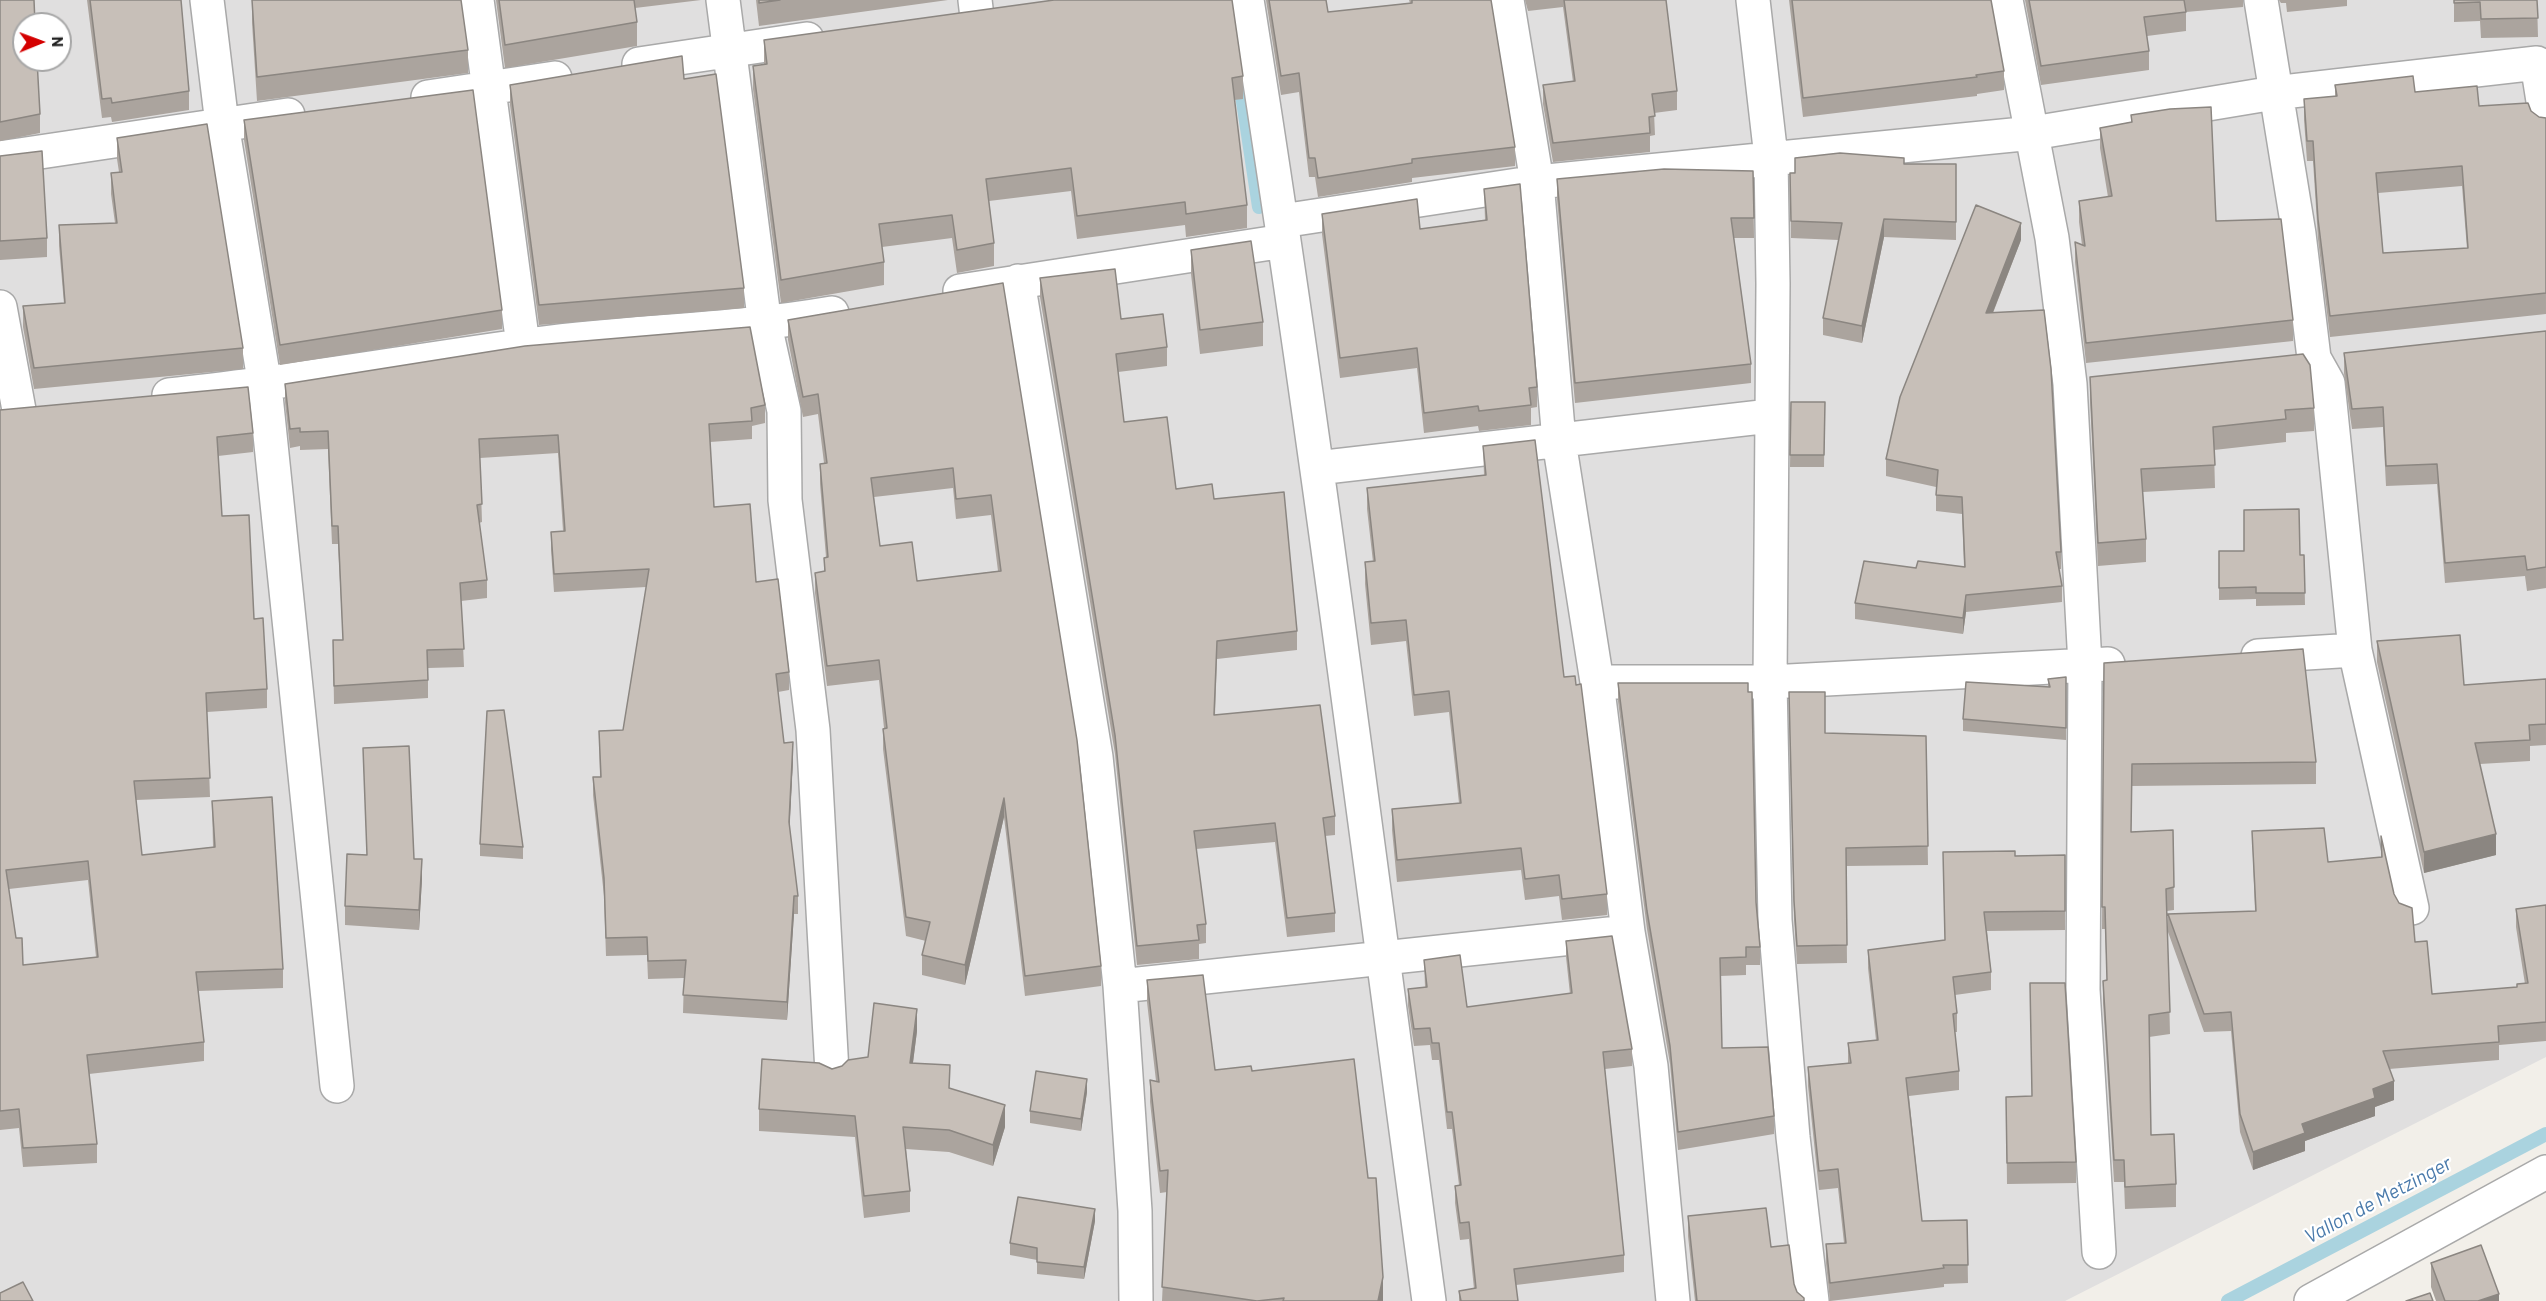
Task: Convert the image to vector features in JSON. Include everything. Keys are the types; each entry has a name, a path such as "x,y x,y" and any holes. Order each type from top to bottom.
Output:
{"street":[{"path":"207,0 222,124 265,386 337,1086"},
{"path":"477,0 491,89 523,345"},
{"path":"723,0 765,324 784,411 784,500 813,730 832,1072"},
{"path":"1246,0 1283,231 1317,468 1429,1301"},
{"path":"1507,0 1537,182 1559,441 1597,682 1628,932 1651,1066 1673,1301"},
{"path":"1753,0 1771,157 1773,284 1770,416 1770,682 1775,920 1793,1137 1812,1301"},
{"path":"2006,0 2052,238 2070,384 2085,665 2083,990 2099,1252"},
{"path":"2261,0 2274,93 2299,234 2314,358 2328,383 2355,650 2412,908"},
{"path":"942,21 976,8 1009,12"},
{"path":"397,101 491,89 730,49 836,35"},
{"path":"927,297 1537,182 1771,157 2033,133 2274,93 2537,63 2546,120"},
{"path":"0,158 315,112"},
{"path":"1018,281 1096,757 1120,986 1135,1211 1136,1301"},
{"path":"0,307 9,410 54,406"},
{"path":"136,398 265,386 523,345 765,324 857,309"},
{"path":"2279,362 2349,354"},
{"path":"2070,384 2105,380"},
{"path":"1317,468 1770,416"},
{"path":"2226,657 2355,650"},
{"path":"1597,682 1770,682 2144,662"},
{"path":"1120,986 1628,932"},
{"path":"2312,1301 2546,1172"}],"shaded area":[{"path":"0,0 2546,0 2546,1057 2065,1301 0,1301"}],"building":[{"path":"0,0 34,0 34,12 12,12 12,72 38,72 40,114 0,122"},
{"path":"90,0 181,0 189,91 112,103 111,98 102,99"},
{"path":"252,0 461,0 468,50 257,77"},
{"path":"499,0 634,0 637,22 505,45"},
{"path":"759,0 780,0 759,3"},
{"path":"1054,0 1232,0 1243,76 1232,78 1247,205 1186,214 1185,202 1077,216 1071,168 986,179 994,243 957,250 952,215 879,224 884,262 781,280 753,66 767,64 764,40"},
{"path":"1269,0 1326,0 1328,12 1412,3 1412,0 1491,0 1515,147 1412,159 1412,163 1318,178 1315,158 1309,158 1299,73 1281,76"},
{"path":"1564,0 1666,0 1677,91 1652,94 1655,116 1649,117 1650,133 1553,143 1543,85 1575,81"},
{"path":"1792,0 1991,0 2004,71 1976,75 1977,77 1803,98"},
{"path":"2029,0 2184,0 2186,12 2144,17 2149,51 2041,66"},
{"path":"2454,0 2537,0 2538,18 2481,19 2480,2 2454,3"},
{"path":"682,56 684,79 716,74 744,288 539,305 510,85"},
{"path":"2413,76 2415,92 2477,86 2479,106 2528,103 2531,111 2539,117 2546,118 2546,293 2330,316 2318,219 2313,141 2307,141 2304,99 2337,96 2335,85","holes":["2462,166 2468,248 2383,253 2376,173"]},
{"path":"473,90 502,310 280,345 244,120"},
{"path":"2211,107 2216,221 2281,219 2293,320 2086,343 2075,242 2085,246 2079,201 2112,196 2100,128 2132,122 2131,115 2170,109"},
{"path":"207,124 243,348 34,368 23,306 65,303 59,225 117,223 111,173 122,172 117,138"},
{"path":"42,151 47,238 0,241 0,156"},
{"path":"1840,153 1904,158 1904,164 1956,164 1956,222 1884,219 1862,326 1823,318 1842,223 1791,221 1790,173 1795,173 1795,158"},
{"path":"1664,169 1753,171 1754,218 1731,218 1751,364 1575,383 1557,179"},
{"path":"1520,184 1537,387 1529,388 1531,405 1479,411 1478,406 1424,413 1417,348 1340,358 1322,214 1417,199 1420,229 1487,220 1484,189"},
{"path":"1976,205 2021,223 1986,313 2044,310 2051,369 2061,552 2056,552 2062,586 1966,595 1963,618 1855,603 1864,561 1916,568 1918,561 1965,567 1962,497 1936,495 1938,470 1886,459 1900,397"},
{"path":"1251,241 1263,322 1200,330 1191,250"},
{"path":"1115,269 1121,319 1163,314 1167,347 1116,354 1124,422 1167,417 1176,489 1212,484 1214,499 1284,492 1297,631 1217,641 1214,715 1320,705 1335,816 1323,818 1335,913 1287,918 1275,823 1194,831 1206,924 1197,925 1199,940 1137,946 1115,735 1040,278"},
{"path":"1003,283 1077,740 1101,966 1025,976 1004,798 965,965 922,955 930,922 906,917 883,729 887,728 879,660 827,666 815,573 825,571 824,558 828,557 820,464 827,463 818,394 803,397 788,320","holes":["953,468 956,499 991,495 1001,571 917,581 912,542 880,546 871,478"]},
{"path":"750,327 765,405 751,408 752,421 709,424 714,507 750,504 756,582 778,579 789,672 776,674 784,743 793,742 789,822 798,896 794,896 787,1002 683,995 686,960 648,961 647,937 606,938 604,878 593,777 601,777 599,731 623,730 649,569 554,574 551,532 565,531 558,435 479,439 482,504 477,505 487,580 460,583 464,649 427,650 428,680 334,686 333,640 343,640 338,526 332,526 328,431 300,432 300,428 290,429 285,384 525,346"},
{"path":"2546,331 2546,567 2527,570 2525,556 2445,563 2437,464 2386,466 2383,407 2352,409 2344,353"},
{"path":"2303,354 2310,365 2314,408 2285,410 2286,419 2213,427 2215,465 2141,469 2146,539 2098,543 2090,377"},
{"path":"248,387 253,433 217,437 222,516 249,515 254,619 263,618 267,689 206,693 210,778 134,781 142,855 215,847 212,801 272,797 283,969 196,972 204,1042 87,1055 97,1144 23,1148 19,1109 0,1111 0,410","holes":["88,861 98,957 23,965 22,938 16,938 6,870"]},
{"path":"1791,402 1825,402 1824,455 1790,455"},
{"path":"1535,440 1564,677 1575,676 1576,685 1581,684 1607,894 1562,899 1559,875 1525,879 1521,848 1397,860 1392,809 1461,803 1449,691 1414,695 1406,620 1371,623 1365,562 1375,561 1367,488 1486,475 1483,446"},
{"path":"2299,509 2300,555 2304,555 2305,593 2256,593 2256,587 2219,588 2219,551 2244,551 2244,510"},
{"path":"2460,635 2464,685 2546,679 2546,724 2529,725 2530,740 2475,743 2496,834 2424,852 2377,641"},
{"path":"2303,649 2316,762 2132,764 2131,832 2173,830 2174,887 2166,889 2170,1012 2149,1015 2151,1135 2174,1134 2176,1184 2125,1187 2124,1160 2114,1160 2103,981 2107,980 2105,907 2102,907 2104,663"},
{"path":"2066,677 2066,728 1963,719 1966,682 2050,687 2048,679"},
{"path":"1618,683 1748,683 1748,692 1752,692 1756,902 1760,947 1746,947 1746,957 1720,958 1722,1048 1768,1047 1774,1116 1678,1132 1670,1046 1647,911"},
{"path":"1789,692 1825,692 1825,733 1926,736 1928,846 1846,848 1847,945 1797,946"},
{"path":"504,710 523,847 480,844 487,711"},
{"path":"409,746 414,859 422,859 419,910 345,906 347,854 367,855 363,748"},
{"path":"2324,828 2328,862 2382,857 2381,836 2394,894 2399,903 2412,908 2415,942 2427,941 2432,994 2517,987 2517,984 2528,983 2516,909 2546,905 2546,1022 2498,1026 2499,1042 2383,1051 2394,1081 2373,1089 2375,1098 2302,1124 2305,1133 2253,1152 2240,1114 2231,1012 2204,1014 2168,914 2256,911 2252,831"},
{"path":"2015,851 2015,856 2065,855 2065,911 1984,912 1991,972 1953,977 1957,1013 1953,1014 1959,1071 1906,1078 1922,1221 1967,1220 1968,1265 1943,1265 1944,1268 1830,1283 1826,1244 1846,1243 1838,1169 1819,1171 1808,1067 1851,1063 1848,1043 1878,1040 1868,950 1945,940 1943,852"},
{"path":"1612,936 1632,1049 1603,1052 1624,1255 1514,1269 1518,1301 1461,1301 1459,1291 1476,1288 1469,1222 1460,1223 1455,1186 1461,1185 1452,1112 1447,1112 1439,1043 1432,1043 1430,1028 1414,1029 1408,989 1427,987 1424,960 1460,955 1467,1007 1572,993 1566,941"},
{"path":"1203,975 1215,1070 1251,1066 1252,1071 1354,1059 1368,1178 1376,1178 1383,1277 1378,1301 1283,1301 1284,1298 1257,1301 1162,1287 1168,1170 1160,1171 1150,1080 1159,1082 1147,980"},
{"path":"2030,983 2065,983 2076,1162 2007,1163 2006,1097 2032,1096"},
{"path":"874,1003 917,1009 910,1063 950,1065 949,1088 1005,1105 993,1145 949,1130 903,1127 910,1191 864,1196 855,1116 759,1109 762,1059 819,1063 832,1069 842,1066 848,1060 868,1057"},
{"path":"1036,1071 1087,1079 1081,1119 1030,1111"},
{"path":"1018,1197 1095,1209 1084,1267 1037,1262 1037,1248 1010,1243"},
{"path":"1766,1208 1771,1247 1789,1245 1794,1284 1804,1301 1697,1301 1688,1216"},
{"path":"2481,1245 2499,1294 2478,1301 2445,1301 2431,1263"},
{"path":"23,1282 33,1301 0,1301 0,1293"},
{"path":"2430,1293 2433,1301 2406,1301"}],"waterway":[{"path":"1240,82 1259,207"},
{"name":"Vallon de Metzinger","path":"2228,1301 2546,1134"}]}
